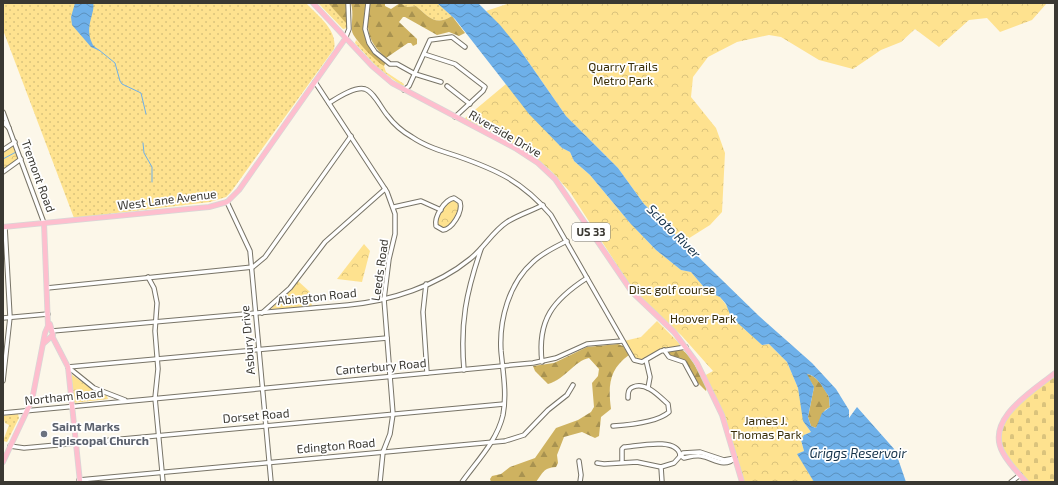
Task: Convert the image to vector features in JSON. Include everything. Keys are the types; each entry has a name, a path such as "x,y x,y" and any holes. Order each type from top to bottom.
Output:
{"main road":[{"name":"Riverside Drive","path":"313,3 382,76 404,90 526,154 548,172 562,189 632,292 674,332 698,363 718,404 742,482"},
{"name":"West Lane Avenue","path":"4,227 209,207 227,202 239,190 345,38"},
{"name":"Tremont Road","path":"44,223 48,320 50,334"},
{"path":"3,462 27,411 34,392 43,346 50,334"},
{"path":"50,334 68,367 79,481"},
{"path":"1026,482 1002,453 1000,428 1006,416 1014,406 1055,373"}],"street":[{"path":"345,38 349,29 348,3"},
{"path":"368,3 365,29 369,43 375,52 390,64 397,64 415,74 441,82"},
{"path":"404,90 409,86 431,39 452,37 465,47"},
{"path":"424,54 455,64 484,86 484,90 455,117"},
{"name":"Leeds Road","path":"315,82 385,189 394,207 396,227 388,264 384,299 392,414 390,434 383,452 380,482"},
{"path":"447,86 470,104"},
{"path":"329,103 338,97 359,89 365,89 370,92 387,116 411,137 434,148 487,167 518,183 551,215 634,360 640,362 664,350 686,348"},
{"name":"Tremont Road","path":"3,112 11,130 44,223"},
{"path":"3,122 11,130"},
{"path":"47,288 252,267 264,257 350,136"},
{"path":"3,150 15,142"},
{"path":"3,172 21,159"},
{"path":"262,313 290,288 325,242 385,189"},
{"path":"450,199 458,200 460,202 461,210 450,228 447,230 439,229 436,226 436,218 441,210 450,199"},
{"path":"394,207 421,201 441,210"},
{"name":"Asbury Drive","path":"227,202 249,246 271,482"},
{"name":"Abington Road","path":"50,334 64,331 155,322 359,304 384,299 426,284 459,266 482,248 507,222 543,206"},
{"path":"3,381 10,317 4,227"},
{"path":"462,482 492,442 503,416 503,366 501,344 503,321 514,287 520,276 534,260 567,241"},
{"path":"464,370 462,340 464,310 468,287 482,248"},
{"path":"148,277 156,297 155,322 158,373 155,398 162,482"},
{"path":"542,362 541,336 550,310 560,297 588,278"},
{"path":"426,284 423,312 427,373"},
{"path":"3,318 48,314"},
{"path":"68,367 386,338"},
{"name":"Canterbury Road","path":"68,367 94,388 127,400 542,362 556,358 587,344 622,341"},
{"path":"664,350 669,357 684,362 696,384"},
{"path":"646,360 650,378 648,388"},
{"name":"Edington Road","path":"79,481 510,440 524,434 548,410 567,395 573,385"},
{"path":"613,426 642,422 667,413 668,404 648,388 638,386 632,387 628,391 628,398"},
{"name":"Northam Road","path":"3,413 127,400"},
{"name":"Dorset Road","path":"10,446 24,448 504,404"},
{"path":"622,462 622,449 624,447 660,444 672,445 679,451 680,455"},
{"path":"597,463 637,462 661,467 674,463 683,453 695,452 720,459 734,458"},
{"path":"580,461 580,482"},
{"path":"661,467 662,482"},
{"path":"1011,482 1020,475"}],"green space":[{"path":"3,3 306,3 321,18 330,30 333,36 334,49 226,197 210,202 74,218 3,30"},
{"path":"318,3 328,3 347,23 347,28 343,29"},
{"path":"328,3 346,3 347,23 346,23"},
{"path":"351,3 366,3 364,30 368,42 372,48 386,62 384,66 366,50 353,35"},
{"path":"370,3 385,3 385,6 391,9 400,3 407,7 416,6 432,19 436,20 446,19 452,16 465,33 459,36 449,32 437,35 403,17 399,22 417,39 417,44 413,46 411,43 408,43 386,58 374,45 369,33 368,20"},
{"path":"398,3 437,3 452,16 446,19 436,20 432,19 416,6 407,7"},
{"name":"Quarry Trails Metro Park","path":"510,3 1047,3 1032,20 1000,32 987,18 969,20 939,47 915,29 901,42 881,50 853,69 819,60 781,37 769,35 737,42 708,57 693,77 691,97 716,128 725,153 722,212 710,225 683,242 644,204 618,168 566,116 518,47 486,11"},
{"path":"356,40 384,66 386,72 404,84 403,87 377,67 355,43"},
{"name":"Hoover Park","path":"506,84 562,148 570,152 574,161 590,175 630,223 656,250 681,270 691,272 708,292 720,297 745,330 762,345 769,344 787,362 798,388 806,425 811,432 804,435 801,440 804,451 798,454 814,482 742,482 729,437 704,376 713,371 681,335 635,293 570,192 551,171 536,158 464,119"},
{"path":"12,144 18,159 3,171 3,152"},
{"path":"452,200 455,200 460,206 450,226 443,229 437,225 439,218 444,207"},
{"path":"364,244 370,251 362,282 337,279"},
{"path":"298,281 310,292 312,307 271,309"},
{"path":"657,321 680,344 679,347 656,351 645,359 638,360 634,358 624,341 641,337"},
{"path":"618,344 623,346 629,355 617,366 611,379 611,409 601,417 599,436 595,438 582,432 564,437 557,455 558,463 556,467 548,468 536,482 491,482 490,479 492,476 501,474 510,467 535,458 556,428 578,420 591,412 594,407 592,383 598,376 599,369 589,358 579,363 554,382 548,384 535,371 533,366 554,363 587,347"},
{"path":"682,350 689,356 696,367 707,388 706,391 696,381 684,361 670,356 667,352"},
{"path":"1055,373 1055,482 1026,482 1007,460 999,439 1006,416"},
{"path":"71,374 89,387 107,396 108,399 73,403"},
{"path":"806,374 816,379 822,385 829,398 830,407 825,410 816,428 811,426 808,417 814,387"},
{"path":"18,414 19,418 7,442 3,441 9,425 5,423 3,416"}],"water":[{"path":"75,3 93,3 89,31 94,46 100,51 91,47 72,25 71,17"},
{"name":"Griggs Reservoir","path":"437,3 478,3 500,25 518,47 566,116 618,168 644,204 759,316 812,363 836,389 849,410 849,418 857,407 895,450 906,482 814,482 797,454 804,451 801,440 804,435 811,432 803,421 798,388 787,362 769,344 762,345 731,317 726,304 720,297 708,292 691,272 681,270 656,250 630,223 590,175 574,161 570,152 562,148 529,114 455,19","holes":["807,374 811,375 819,382 828,395 830,407 822,413 816,428 811,426 808,417 814,387"]}],"waterway":[{"path":"99,50 115,63 122,84 141,93 146,114"},
{"path":"143,143 144,153 152,167 152,182"},
{"path":"3,159 16,152"}],"place":[{"name":"Saint Marks Episcopal Church","path":"44,434"}],"water label":[{"name":"Scioto River","path":"674,231"}],"park label":[{"name":"Disc golf course","path":"672,290"},
{"name":"James J. Thomas Park","path":"766,428"}]}
